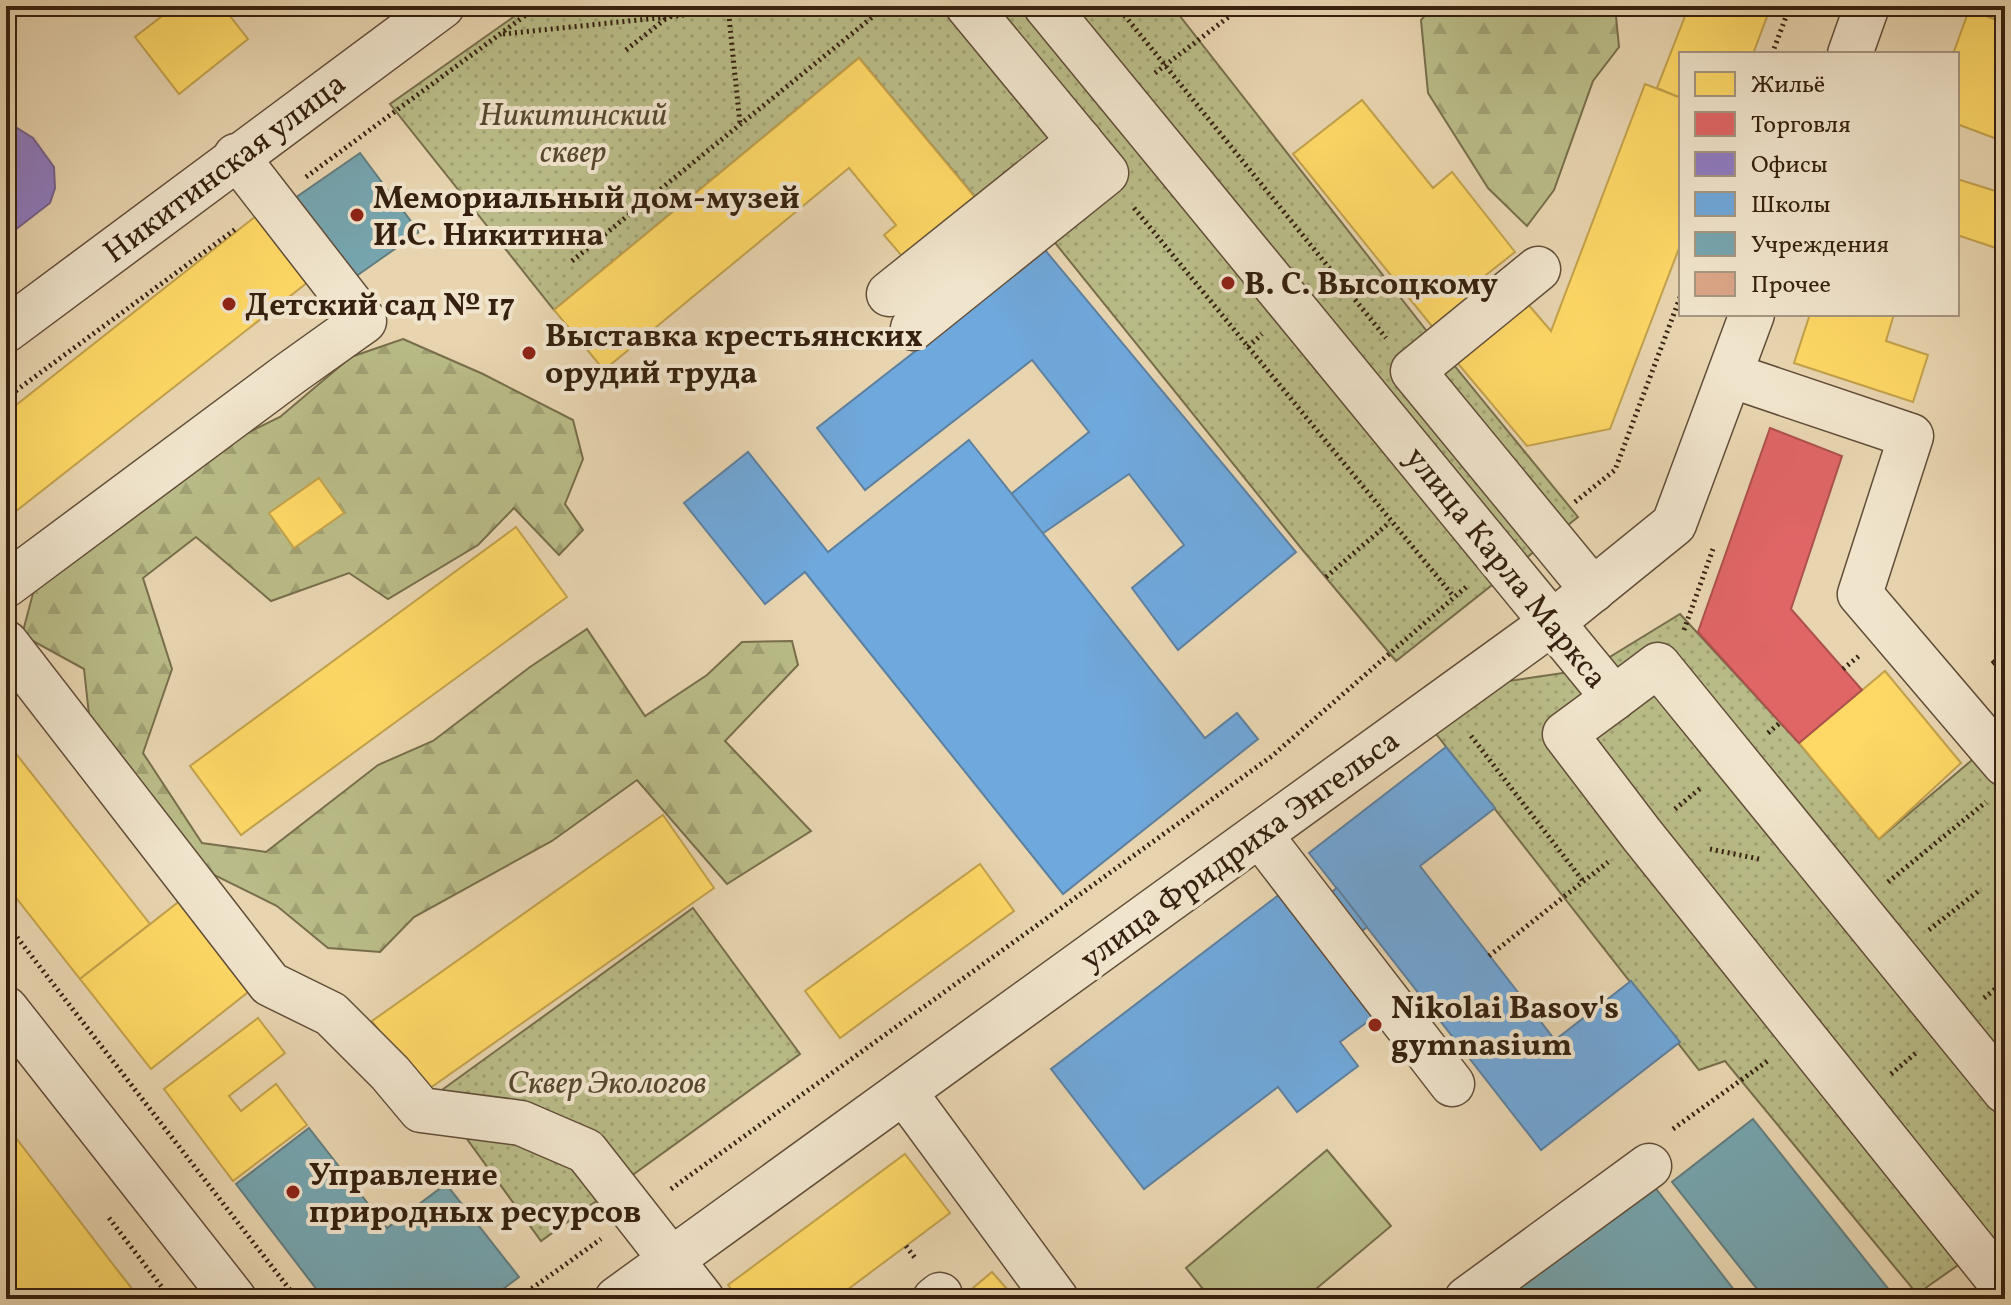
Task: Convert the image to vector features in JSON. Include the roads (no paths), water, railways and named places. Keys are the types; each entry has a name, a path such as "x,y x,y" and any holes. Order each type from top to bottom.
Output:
{"street":[{"name":"Никитинская улица","path":"6,330 236,156 393,20 442,6"},
{"path":"901,311 1093,157 968,6"},
{"name":"улица Карла Маркса","path":"1046,6 1614,698 1658,665 2005,1091"},
{"path":"1851,52 1867,6"},
{"path":"6,585 364,321 236,156"},
{"path":"1538,269 1413,371 1593,590"},
{"name":"улица Фридриха Энгельса","path":"617,1299 1553,622 1674,524 1751,316"},
{"path":"1730,375 1911,436 1860,594 1999,780"},
{"path":"6,643 270,984 331,1014 390,1073 421,1110 521,1123 586,1151 702,1299"},
{"path":"1614,698 1565,734 1642,835 2005,1288"},
{"path":"1260,835 1452,1084"},
{"path":"6,1009 234,1299"},
{"path":"904,1092 1056,1299"},
{"path":"1467,1299 1649,1166"}],"place":[{"name":"Мемориальный дом-музей И.С. Никитина","path":"357,215"},
{"name":"В. С. Высоцкому","path":"1228,283"},
{"name":"Детский сад № 17","path":"229,304"},
{"name":"Выставка крестьянских орудий труда","path":"529,353"},
{"name":"Nikolai Basov's gymnasium","path":"1375,1025"},
{"name":"Управление природных ресурсов","path":"293,1192"}],"park label":[{"name":"Никитинский сквер","path":"573,132"},
{"name":"Сквер Экологов","path":"607,1082"}]}
